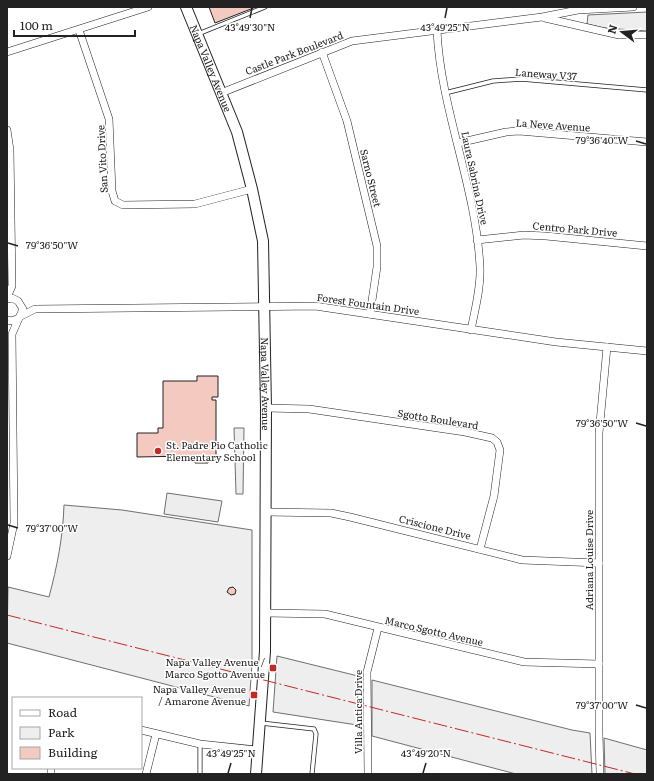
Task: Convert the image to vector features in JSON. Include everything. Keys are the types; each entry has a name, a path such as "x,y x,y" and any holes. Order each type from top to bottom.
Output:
{"street":[{"path":"7,52 148,7"},
{"name":"Napa Valley Avenue","path":"186,7 237,132 252,189 262,241 266,408 266,613 265,672 256,774"},
{"name":"Castle Park Boulevard","path":"221,93 352,41 542,17 578,10 633,7"},
{"name":"Castle Park Boulevard","path":"542,17 619,35 647,35"},
{"name":"San Vito Drive","path":"79,30 109,119 112,191 115,201 123,205 195,204 252,189"},
{"name":"Laura Sabrina Drive","path":"436,31 439,63 472,201 477,240 480,279 471,330"},
{"name":"Sarno Street","path":"322,52 347,121 377,246 377,267 370,314"},
{"path":"7,130 10,150 12,286 23,309 12,334"},
{"name":"La Neve Avenue","path":"458,143 506,132 519,131 647,142"},
{"name":"Centro Park Drive","path":"477,240 524,235 647,246"},
{"path":"7,298 12,286"},
{"name":"Forest Fountain Drive","path":"7,298 12,298 36,310"},
{"name":"Forest Fountain Drive","path":"7,320 12,321 36,310 314,306 556,342 647,351"},
{"path":"7,323 12,334 14,523 7,556"},
{"name":"Adriana Louise Drive","path":"600,774 599,433 608,347"},
{"name":"Sgotto Boulevard","path":"266,408 309,409 465,432 492,438 497,442 500,450 494,496 480,549"},
{"name":"Criscione Drive","path":"266,512 331,513 522,560 599,563"},
{"name":"Marco Sgotto Avenue","path":"266,613 325,614 524,662 599,664"},
{"name":"Villa Antica Drive","path":"368,774 367,672 378,628"},
{"path":"142,730 200,744 257,750"},
{"path":"146,774 156,734"}],"lane":[{"path":"197,35 265,7"},
{"name":"Laneway V37","path":"446,93 492,81 520,79 647,90"},
{"path":"260,723 314,729 316,734 312,774"},
{"path":"200,744 200,774"}],"green space":[{"path":"647,12 647,31 604,28 587,24 588,15"},
{"path":"64,505 122,510 252,530 252,664 249,706 7,643 8,587 49,597 59,552"},
{"path":"277,656 358,676 357,725 273,712"},
{"path":"372,680 572,730 590,733 592,774 516,774 372,736"},
{"path":"604,738 647,750 647,774 605,774"}],"shaded area":[{"path":"234,428 244,428 243,494 236,494"},
{"path":"167,493 222,501 218,522 164,514"}],"building":[{"path":"209,7 256,7 215,23"},
{"path":"197,376 218,376 218,397 212,397 212,400 216,400 216,460 208,460 208,463 195,463 195,460 188,459 188,456 137,457 137,433 158,433 158,428 163,428 163,381 197,381"},
{"path":"233,587 236,590 235,594 231,595 227,592 229,588"}],"power":[{"path":"7,615 635,774"}],"place":[{"name":"St. Padre Pio Catholic Elementary School","path":"158,451"},
{"name":"Napa Valley Avenue / Marco Sgotto Avenue","path":"273,668"},
{"name":"Napa Valley Avenue / Amarone Avenue","path":"254,695"}]}
